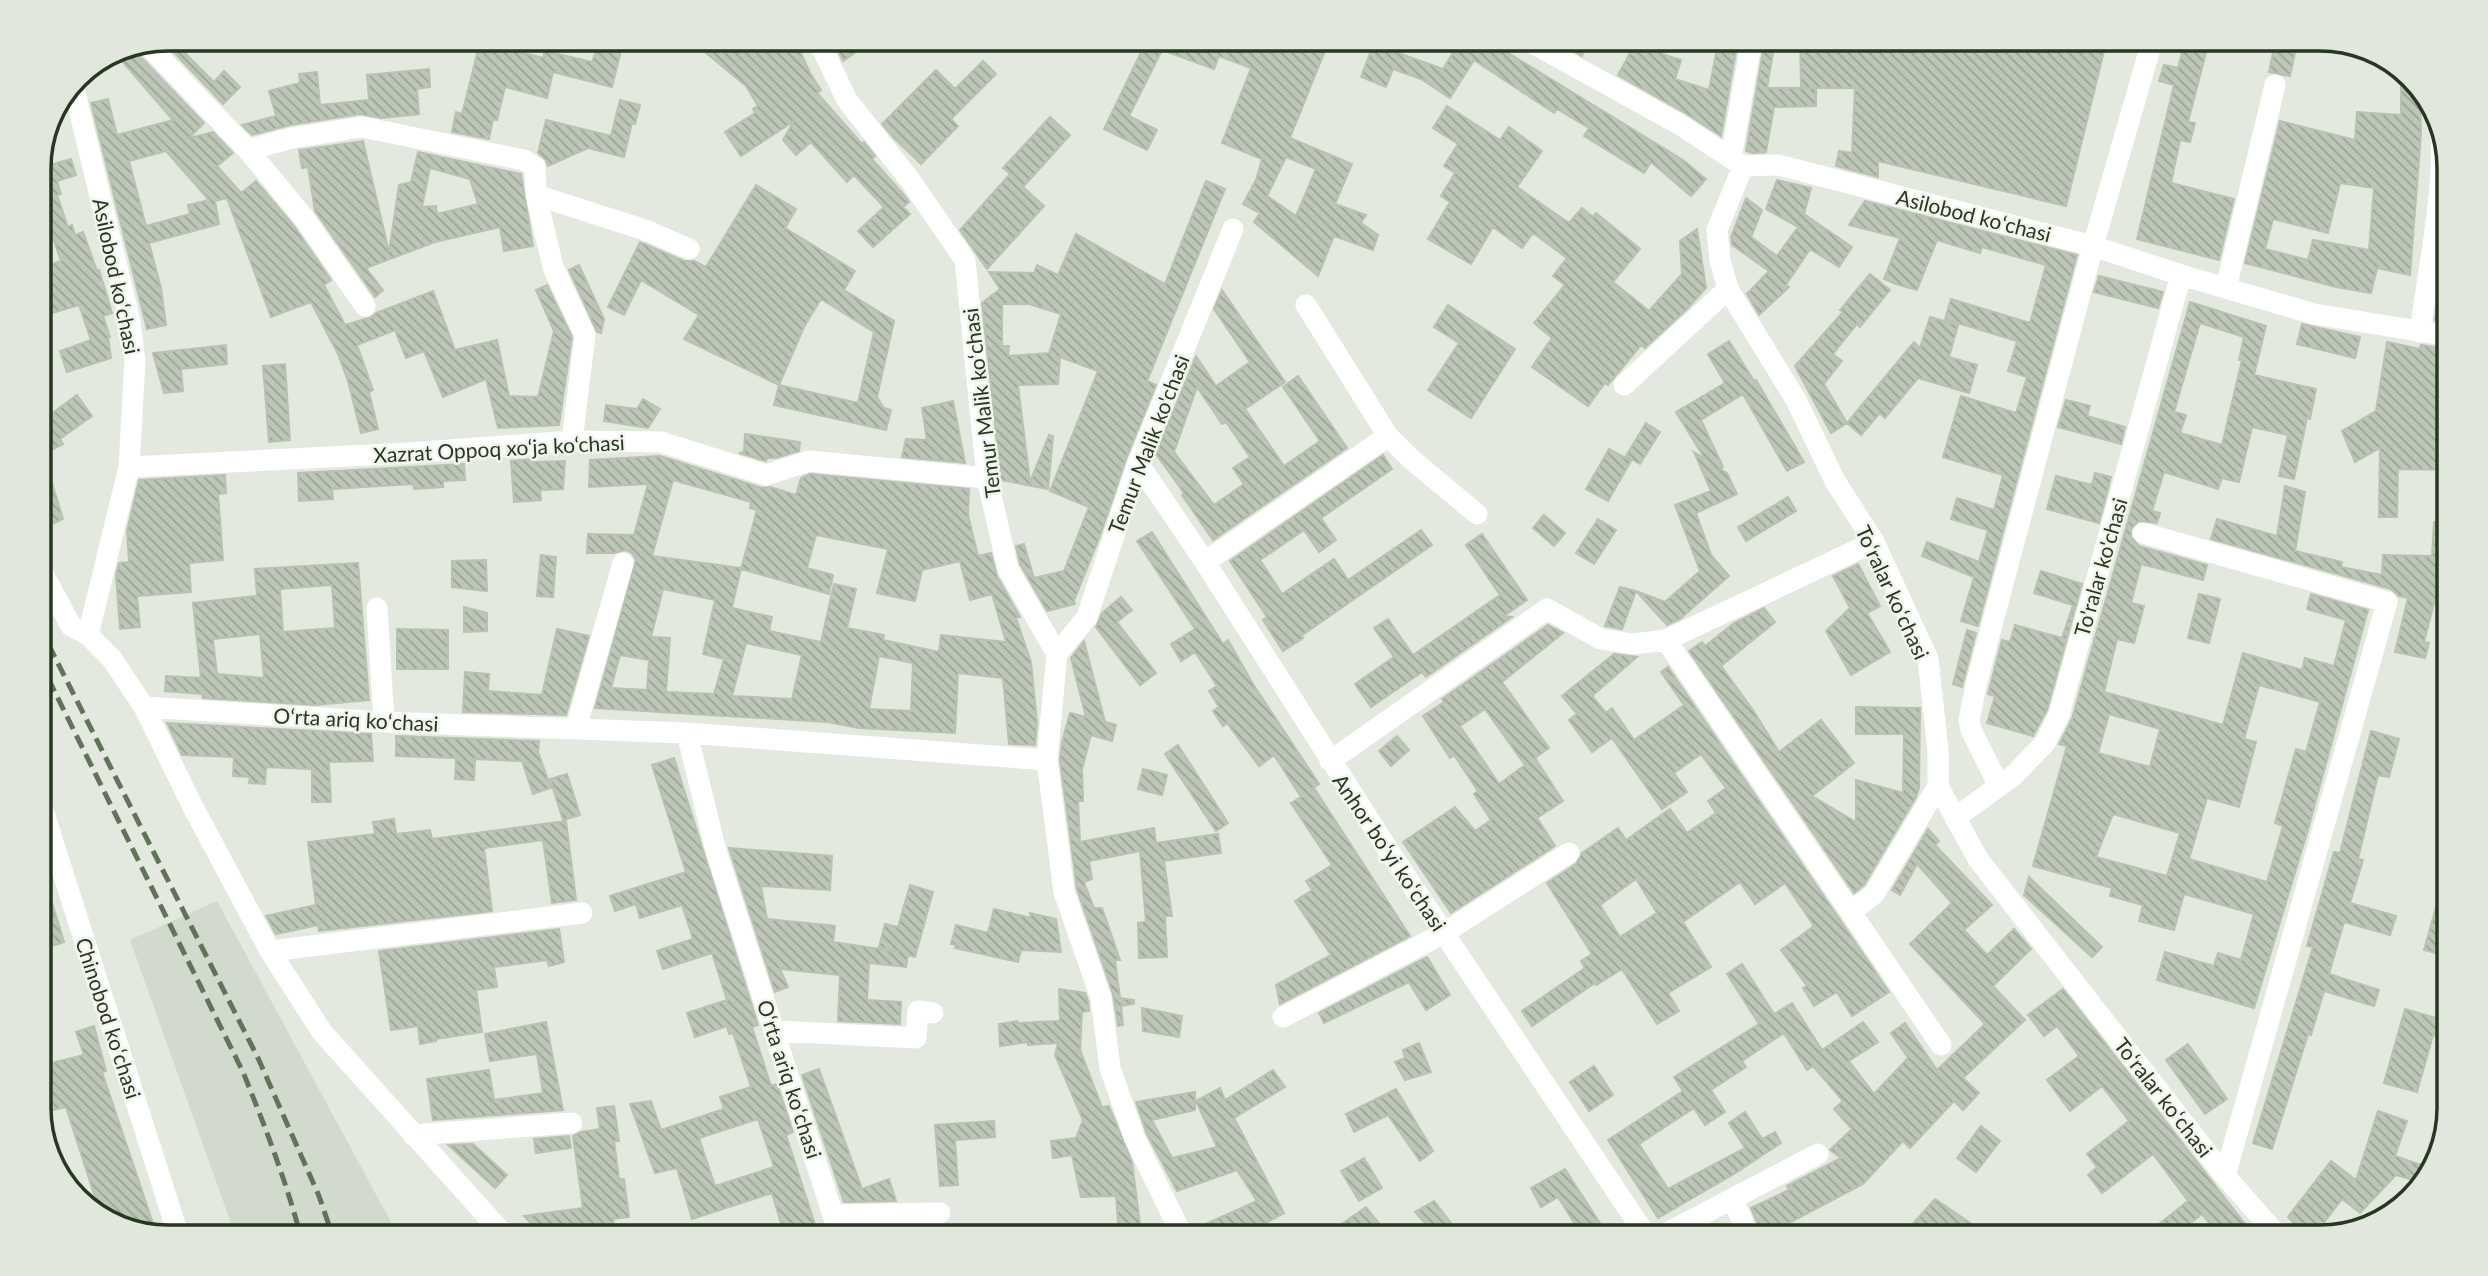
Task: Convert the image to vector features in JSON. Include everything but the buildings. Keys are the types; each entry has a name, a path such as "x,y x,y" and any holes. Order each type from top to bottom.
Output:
{"street":[{"name":"Temur Malik koʻchasi","path":"823,51 846,100 910,180 965,260 986,478 1008,569 1057,654"},
{"path":"1547,51 1679,124 1737,162"},
{"name":"Toʻralar koʻchasi","path":"1750,51 1737,162 1717,230 1720,260 1728,289 1796,400 1835,481 1874,542 1928,659 1938,750 1938,786 1978,859 2225,1176 2268,1225"},
{"path":"1999,786 1971,730 1969,720 1977,681 2093,246 2149,51"},
{"path":"154,52 248,150 304,218 365,306"},
{"path":"2226,288 2276,85"},
{"name":"Asilobod koʻchasi","path":"76,96 130,321 135,360 129,467 88,635"},
{"path":"248,150 292,138 362,127 524,160 535,167 536,195 553,267 585,335 572,441"},
{"name":"Asilobod koʻchasi","path":"1737,162 1778,165 2093,246 2314,314 2437,334"},
{"path":"536,195 648,231 689,249"},
{"path":"2420,332 2437,203"},
{"name":"Temur Malik ko'chasi","path":"1057,654 1087,617 1138,463 1233,229"},
{"name":"To'ralar ko'chasi","path":"1955,818 2013,776 2045,743 2059,715 2181,275"},
{"path":"1624,385 1728,289"},
{"path":"1306,304 1388,436 1411,459 1477,513"},
{"path":"1205,562 1388,436"},
{"name":"Xazrat Oppoq xo‘ja ko‘chasi","path":"129,467 409,453 572,441 661,442 766,475 810,461 986,478"},
{"name":"Anhor boʻyi koʻchasi","path":"1138,463 1205,562 1330,761 1639,1225"},
{"path":"2143,533 2387,602 2225,1176"},
{"path":"1330,761 1547,609 1601,639 1633,644 1666,640 1874,542"},
{"path":"576,728 623,563"},
{"path":"51,588 71,626 88,635 112,659 144,707 193,807 270,951 322,1032 495,1225"},
{"path":"377,608 384,722"},
{"path":"1666,640 1941,1045"},
{"path":"1057,654 1047,760 1064,892 1101,998 1110,1068 1135,1139 1177,1225"},
{"name":"Oʻrta ariq koʻchasi","path":"144,707 384,722 687,733 716,851 836,1225"},
{"path":"687,733 1047,760"},
{"path":"1851,912 1874,894 1938,786"},
{"name":"Chinobod koʻchasi","path":"51,836 175,1225"},
{"path":"1283,1017 1444,933 1569,853"},
{"path":"270,951 582,913"},
{"path":"775,1031 916,1038 918,1011 933,1013"},
{"path":"413,1135 572,1123"},
{"path":"1682,1225 1818,1154"},
{"path":"1732,1199 1744,1225"},
{"path":"833,1215 940,1213"}],"shaded area":[{"path":"217,901 392,1225 232,1225 130,940"}],"railway":[{"path":"51,650 258,1058 319,1196 329,1225"},
{"path":"51,684 243,1072 275,1154 298,1225"}]}
